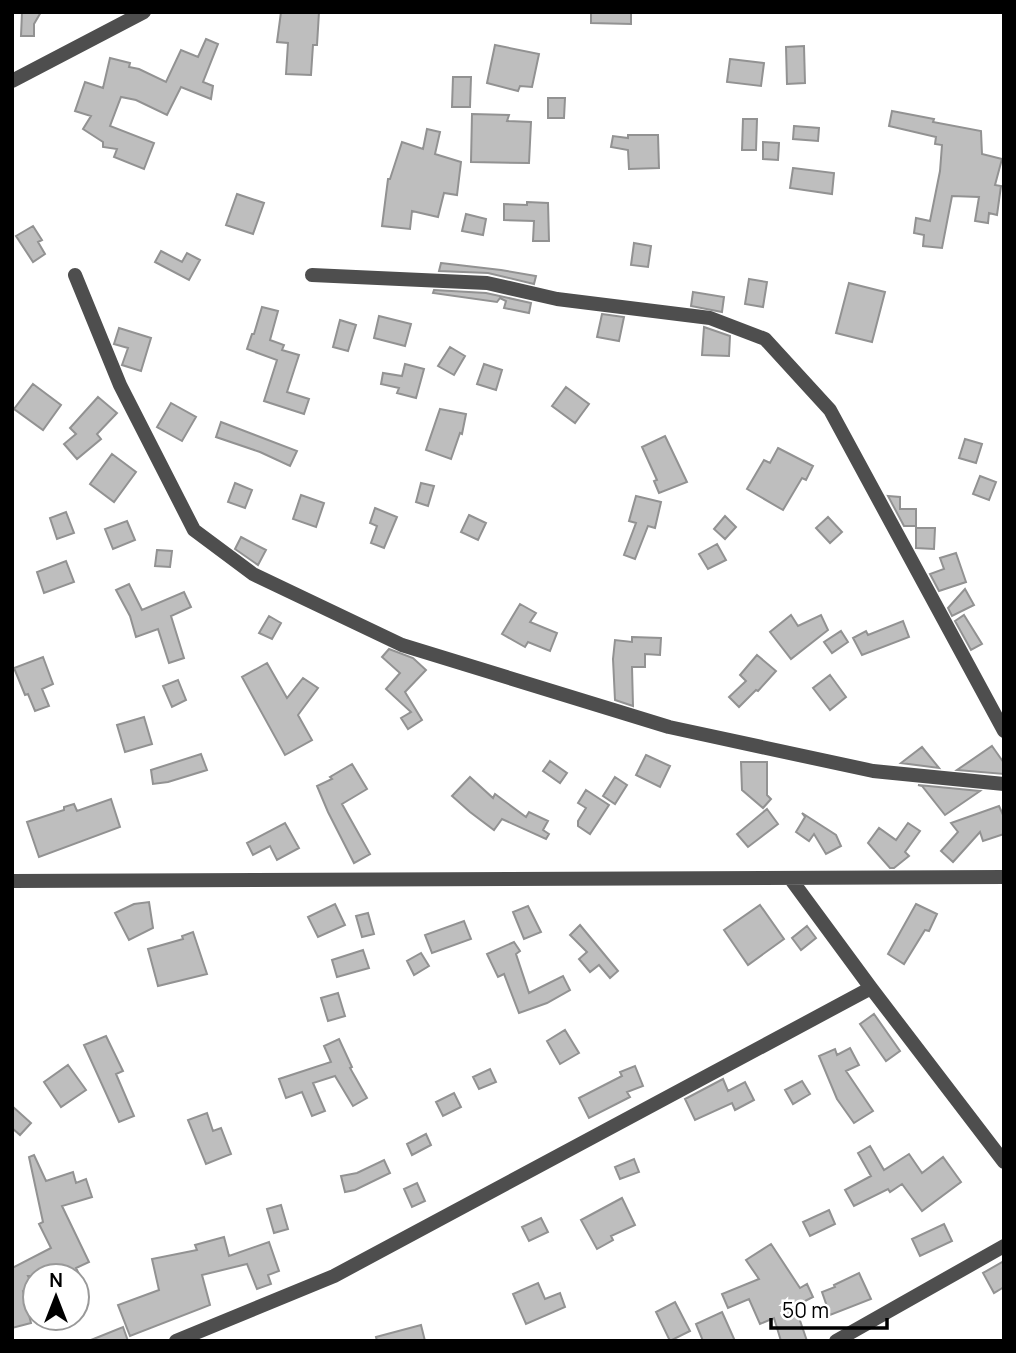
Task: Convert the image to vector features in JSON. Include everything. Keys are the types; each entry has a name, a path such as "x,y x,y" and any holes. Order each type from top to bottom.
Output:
{"street":[{"path":"12,81 144,12"},
{"path":"75,275 120,385 194,530 253,574 402,645 669,727 873,771 1004,784"},
{"path":"312,275 487,283 557,299 710,318 765,339 830,410 1004,731"},
{"path":"790,877 1004,1162"},
{"path":"12,881 1004,877"},
{"path":"176,1341 334,1276 871,988"},
{"path":"836,1341 1004,1246"}],"building":[{"path":"22,12 41,12 34,24 34,36 21,36"},
{"path":"281,12 319,12 317,45 313,45 311,75 286,74 288,43 277,42"},
{"path":"591,12 631,12 631,24 591,23"},
{"path":"206,39 218,44 203,82 213,86 211,99 181,87 167,115 136,100 121,97 110,126 154,143 144,169 114,157 117,149 103,147 103,142 83,129 91,116 75,111 85,82 103,88 110,58 130,63 129,67 166,82 181,50 198,57"},
{"path":"495,45 539,54 532,87 520,86 518,91 487,83"},
{"path":"804,46 805,83 787,84 786,47"},
{"path":"730,59 764,63 761,86 727,82"},
{"path":"453,77 471,77 470,107 452,107"},
{"path":"548,98 565,98 564,118 548,118"},
{"path":"892,111 981,131 982,154 1002,159 995,185 1001,186 997,215 989,213 988,223 975,221 979,197 952,196 942,248 923,246 924,235 914,233 916,218 930,221 942,145 935,144 936,137 889,126"},
{"path":"472,114 509,115 507,121 531,122 529,163 471,162"},
{"path":"743,119 757,119 756,150 742,150"},
{"path":"794,126 819,128 818,141 793,139"},
{"path":"427,129 440,132 435,154 461,162 457,195 444,193 438,217 412,211 410,229 382,226 388,179 402,142 423,149"},
{"path":"628,135 658,135 659,168 629,169 628,150 611,147 613,136 628,138"},
{"path":"763,142 779,143 778,160 763,159"},
{"path":"793,168 834,173 832,194 790,188"},
{"path":"237,194 264,203 253,234 226,225"},
{"path":"527,202 548,203 549,241 533,241 534,221 504,220 504,204 527,205"},
{"path":"466,214 486,219 483,235 462,231"},
{"path":"33,226 42,240 38,242 45,254 33,262 16,236"},
{"path":"634,243 651,246 648,267 631,265"},
{"path":"161,251 182,262 187,253 200,260 189,280 155,262"},
{"path":"441,263 536,276 534,284 488,273 439,271"},
{"path":"749,279 767,282 763,307 745,304"},
{"path":"849,283 885,292 872,342 836,333"},
{"path":"434,290 486,293 531,303 529,313 504,308 506,301 500,298 497,302 433,293"},
{"path":"693,292 724,297 722,312 691,306"},
{"path":"262,307 278,311 270,340 284,345 282,350 299,355 287,392 309,399 304,414 264,401 277,360 247,349"},
{"path":"602,314 624,317 619,341 597,337"},
{"path":"379,316 411,324 405,346 374,338"},
{"path":"340,320 356,325 348,351 333,347"},
{"path":"704,327 730,336 729,356 702,355"},
{"path":"119,328 151,338 141,371 122,365 128,348 114,344"},
{"path":"450,347 465,356 454,375 438,366"},
{"path":"405,364 424,369 416,398 397,393 399,388 381,384 383,373 402,376"},
{"path":"484,364 502,370 496,390 477,384"},
{"path":"33,384 61,405 43,430 14,409"},
{"path":"566,387 589,404 575,423 552,406"},
{"path":"98,397 117,413 97,434 101,439 77,459 64,444 76,434 70,428"},
{"path":"171,403 196,417 182,441 157,427"},
{"path":"440,409 466,414 462,434 460,433 451,459 426,450"},
{"path":"221,422 297,451 290,466 216,437"},
{"path":"665,436 687,482 659,493 654,481 657,480 642,447"},
{"path":"965,439 982,444 976,463 959,458"},
{"path":"778,448 813,466 806,480 802,478 783,510 747,489 764,460 770,463"},
{"path":"112,454 136,472 114,502 90,484"},
{"path":"980,476 996,482 989,500 973,494"},
{"path":"235,483 252,490 245,508 228,502"},
{"path":"421,483 434,486 428,506 416,502"},
{"path":"301,495 324,503 316,527 293,519"},
{"path":"636,496 661,502 655,528 648,526 635,559 624,555 636,523 629,521"},
{"path":"888,496 900,497 900,509 916,509 916,526 904,526"},
{"path":"375,508 397,517 384,548 371,543 377,526 370,523"},
{"path":"66,512 74,533 57,539 50,518"},
{"path":"469,515 486,523 478,540 461,532"},
{"path":"725,516 736,527 725,539 714,529"},
{"path":"828,517 842,532 830,543 816,528"},
{"path":"127,521 135,540 113,549 105,529"},
{"path":"916,528 935,528 934,549 916,548"},
{"path":"241,537 266,550 258,565 235,549"},
{"path":"717,544 726,560 708,569 699,554"},
{"path":"157,550 172,551 170,567 155,566"},
{"path":"956,553 966,582 939,591 930,574 944,569 940,558"},
{"path":"66,561 74,582 44,593 37,572"},
{"path":"129,584 142,610 184,592 191,607 171,616 184,658 169,663 158,629 136,637 130,616 116,590"},
{"path":"965,589 974,605 952,616 948,608"},
{"path":"520,604 536,613 530,622 557,633 550,651 528,642 525,647 502,634"},
{"path":"791,615 798,626 821,615 828,630 791,659 770,632"},
{"path":"964,615 982,644 971,650 955,621"},
{"path":"269,616 281,623 272,639 259,633"},
{"path":"903,621 909,637 862,655 853,638 866,631 868,635"},
{"path":"841,631 848,642 832,653 824,642"},
{"path":"632,637 661,638 660,655 645,654 645,667 632,667 633,706 615,700 613,659 615,640 632,642"},
{"path":"389,649 413,658 426,670 405,692 422,720 408,729 401,718 411,712 386,689 400,673 382,657"},
{"path":"757,655 776,671 739,707 729,697 746,681 740,675"},
{"path":"43,657 53,684 42,689 49,706 35,711 14,668"},
{"path":"267,663 287,698 303,678 318,688 298,715 312,740 285,755 242,677"},
{"path":"830,675 846,697 830,710 813,688"},
{"path":"178,680 186,700 172,707 163,686"},
{"path":"144,717 152,744 125,752 117,725"},
{"path":"992,746 1004,763 1004,774 957,770"},
{"path":"922,747 939,768 901,763"},
{"path":"201,754 207,770 153,784 151,770"},
{"path":"646,755 670,766 660,787 636,775"},
{"path":"550,761 567,773 560,783 543,771"},
{"path":"741,762 767,762 767,795 771,799 763,808 742,790"},
{"path":"352,764 367,789 342,804 370,854 354,863 317,786"},
{"path":"470,777 493,798 495,794 526,817 529,812 548,821 543,830 549,834 546,839 502,819 494,830 470,812 452,796"},
{"path":"615,777 627,785 615,804 603,796"},
{"path":"918,785 980,791 945,815 922,786"},
{"path":"586,790 609,805 590,834 578,826 586,808 578,803"},
{"path":"111,799 120,827 39,857 27,822 74,804 77,811"},
{"path":"999,806 1004,817 1004,834 983,841 980,832 953,862 941,851 958,832 951,823"},
{"path":"767,809 778,824 748,847 737,834"},
{"path":"802,813 836,835 841,846 826,854 814,834 809,841 796,832 805,817"},
{"path":"285,823 299,848 277,860 270,846 253,855 247,843"},
{"path":"908,823 920,831 905,852 909,856 894,868 890,868 868,843 879,828 896,840"},
{"path":"149,902 153,928 129,940 115,913 134,904"},
{"path":"335,904 345,925 318,937 308,917"},
{"path":"916,904 937,914 929,931 925,930 904,964 888,954"},
{"path":"760,905 784,939 748,965 724,930"},
{"path":"528,906 541,932 524,939 513,912"},
{"path":"368,913 374,934 362,937 356,916"},
{"path":"464,921 471,939 432,953 425,935"},
{"path":"580,925 618,971 610,978 599,965 590,972 579,959 587,952 570,935"},
{"path":"807,926 816,938 801,950 792,938"},
{"path":"193,932 207,974 158,986 148,949 183,939 182,936"},
{"path":"514,942 520,951 516,954 529,993 563,976 570,990 547,1003 519,1013 504,974 498,977 487,954"},
{"path":"363,950 369,968 337,977 332,960"},
{"path":"421,953 429,966 414,975 407,961"},
{"path":"338,993 345,1016 328,1021 321,998"},
{"path":"874,1014 900,1051 886,1061 860,1024"},
{"path":"565,1030 579,1053 560,1064 547,1041"},
{"path":"106,1036 123,1071 116,1074 134,1116 119,1122 84,1045"},
{"path":"339,1039 352,1067 350,1068 367,1098 353,1106 335,1076 313,1083 325,1111 312,1116 302,1092 286,1098 279,1079 331,1062 324,1046"},
{"path":"850,1048 859,1065 846,1071 873,1111 854,1123 837,1099 819,1056 835,1049 837,1055"},
{"path":"68,1065 86,1090 61,1107 44,1082"},
{"path":"635,1066 643,1086 627,1092 630,1097 589,1118 579,1098 622,1076 620,1072"},
{"path":"490,1069 496,1082 479,1089 473,1077"},
{"path":"723,1079 728,1091 745,1082 754,1100 735,1110 732,1103 695,1120 685,1099"},
{"path":"802,1081 810,1094 793,1104 785,1090"},
{"path":"454,1093 461,1107 443,1116 436,1102"},
{"path":"12,1106 31,1123 20,1135 12,1128"},
{"path":"207,1113 213,1131 221,1128 231,1154 206,1164 188,1120"},
{"path":"426,1134 431,1145 412,1155 407,1144"},
{"path":"870,1146 884,1170 909,1154 922,1173 943,1157 961,1182 922,1211 902,1184 890,1192 888,1189 854,1206 845,1190 871,1176 858,1153"},
{"path":"34,1155 46,1181 73,1172 76,1183 86,1179 92,1197 62,1206 89,1262 24,1262 51,1248 39,1224 43,1222 29,1157"},
{"path":"634,1159 639,1172 620,1179 615,1167"},
{"path":"384,1160 390,1173 345,1192 341,1176 357,1173"},
{"path":"417,1183 425,1201 412,1207 404,1189"},
{"path":"622,1198 635,1225 611,1236 613,1240 597,1249 581,1220"},
{"path":"281,1205 288,1229 274,1233 267,1209"},
{"path":"829,1210 835,1224 810,1236 803,1222"},
{"path":"541,1218 548,1232 529,1241 522,1227"},
{"path":"944,1224 952,1241 920,1256 912,1239"},
{"path":"224,1237 229,1256 269,1242 279,1271 268,1275 271,1284 257,1289 247,1264 202,1275 210,1305 130,1336 118,1305 159,1290 152,1259 197,1250 195,1245"},
{"path":"771,1244 800,1288 807,1284 813,1297 795,1306 807,1341 781,1341 774,1318 760,1324 749,1299 728,1308 722,1294 759,1279 746,1260"},
{"path":"1004,1261 1004,1287 994,1293 983,1273"},
{"path":"21,1263 21,1326 12,1328 12,1268"},
{"path":"859,1273 871,1299 830,1315 822,1292"},
{"path":"538,1283 545,1299 560,1293 565,1307 526,1324 513,1294"},
{"path":"675,1302 690,1331 670,1341 656,1312"},
{"path":"722,1312 735,1341 703,1341 696,1324"},
{"path":"421,1325 425,1341 377,1341 376,1337"},
{"path":"123,1327 128,1341 91,1341 91,1340"}]}
